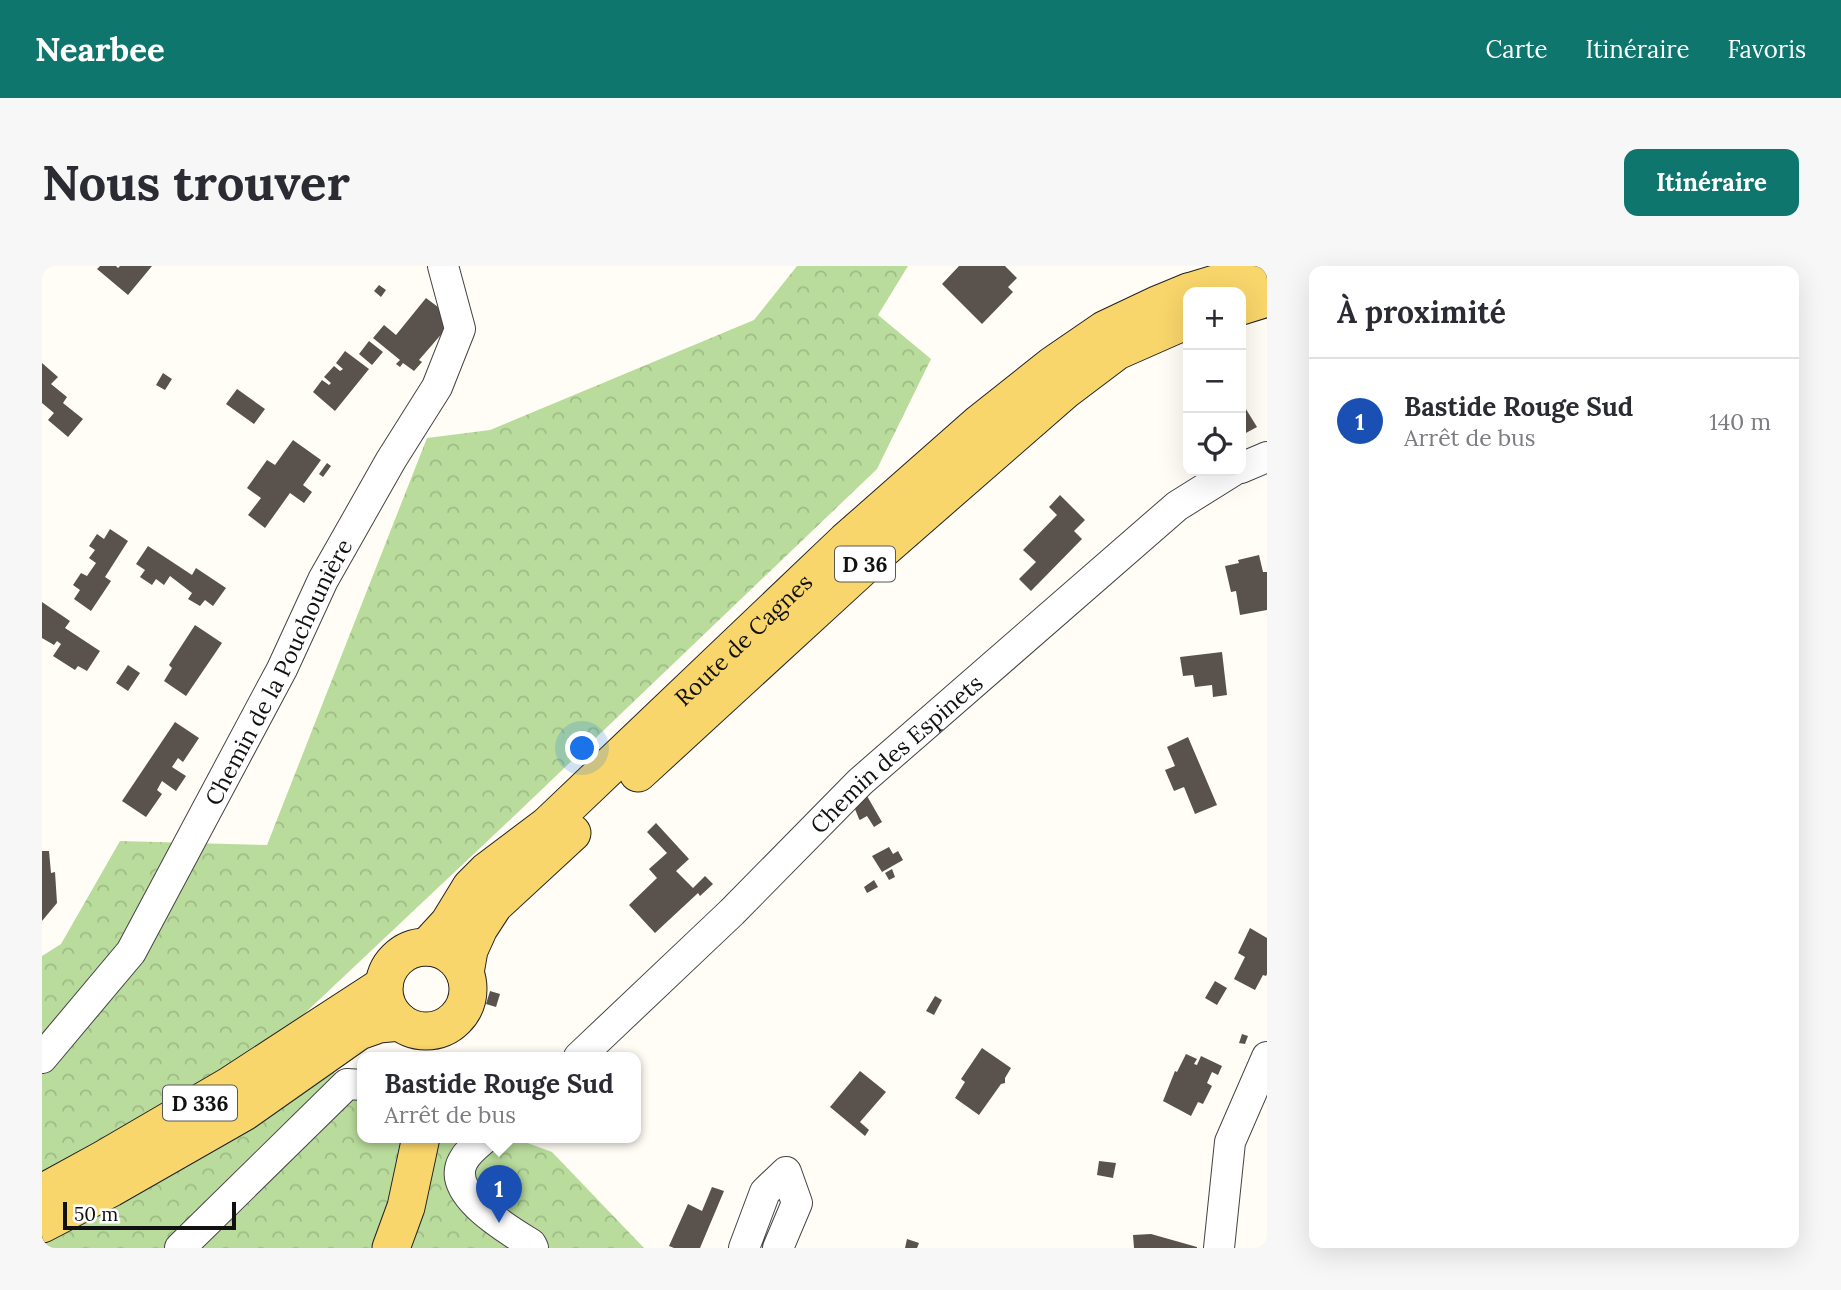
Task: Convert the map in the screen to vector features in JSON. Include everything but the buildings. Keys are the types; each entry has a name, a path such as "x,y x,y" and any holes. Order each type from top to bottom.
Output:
{"main road":[{"name":"Route de Cagnes","path":"1205,287 1267,268"},
{"name":"Route de Cagnes","path":"426,947 449,923 471,887 487,871 548,825 846,541 980,423 1053,365 1104,330 1183,294"},
{"path":"1246,304 1267,298"},
{"name":"Route de Cagnes","path":"465,973 469,950 494,905 868,562 1064,391 1118,351 1183,323"},
{"path":"426,947 438,949 458,962 465,973 467,1000 462,1012 453,1022 425,1039 390,1012 384,985 388,970 398,958 411,950 426,947"},
{"name":"D 336","path":"42,1193 104,1160 229,1086 384,985"},
{"name":"D 336","path":"42,1224 244,1112 359,1031 379,1024 425,1039"},
{"path":"391,1248 406,1207 420,1143"}],"street":[{"name":"Chemin de la Pouchounière","path":"42,1058 131,952 282,669 323,580 391,460 437,387 460,330 443,266"},
{"path":"1246,466 1267,457"},
{"name":"Chemin des Espinets","path":"584,1052 732,912 860,782 1177,506 1225,476"},
{"path":"1219,1248 1230,1142 1267,1057"},
{"path":"180,1248 347,1084 357,1085"},
{"path":"479,1143 462,1162 460,1177 468,1196 481,1210 533,1248"},
{"path":"744,1248 765,1192 786,1172 797,1203 778,1248"}],"green space":[{"path":"797,266 908,266 878,315 931,359 877,469 268,1048 357,1081 357,1143 527,1143 552,1152 644,1248 42,1248 42,956 61,944 120,841 267,845 427,438 490,430 754,320"}],"place":[{"name":"Bastide Rouge Sud","path":"499,1223"}]}
